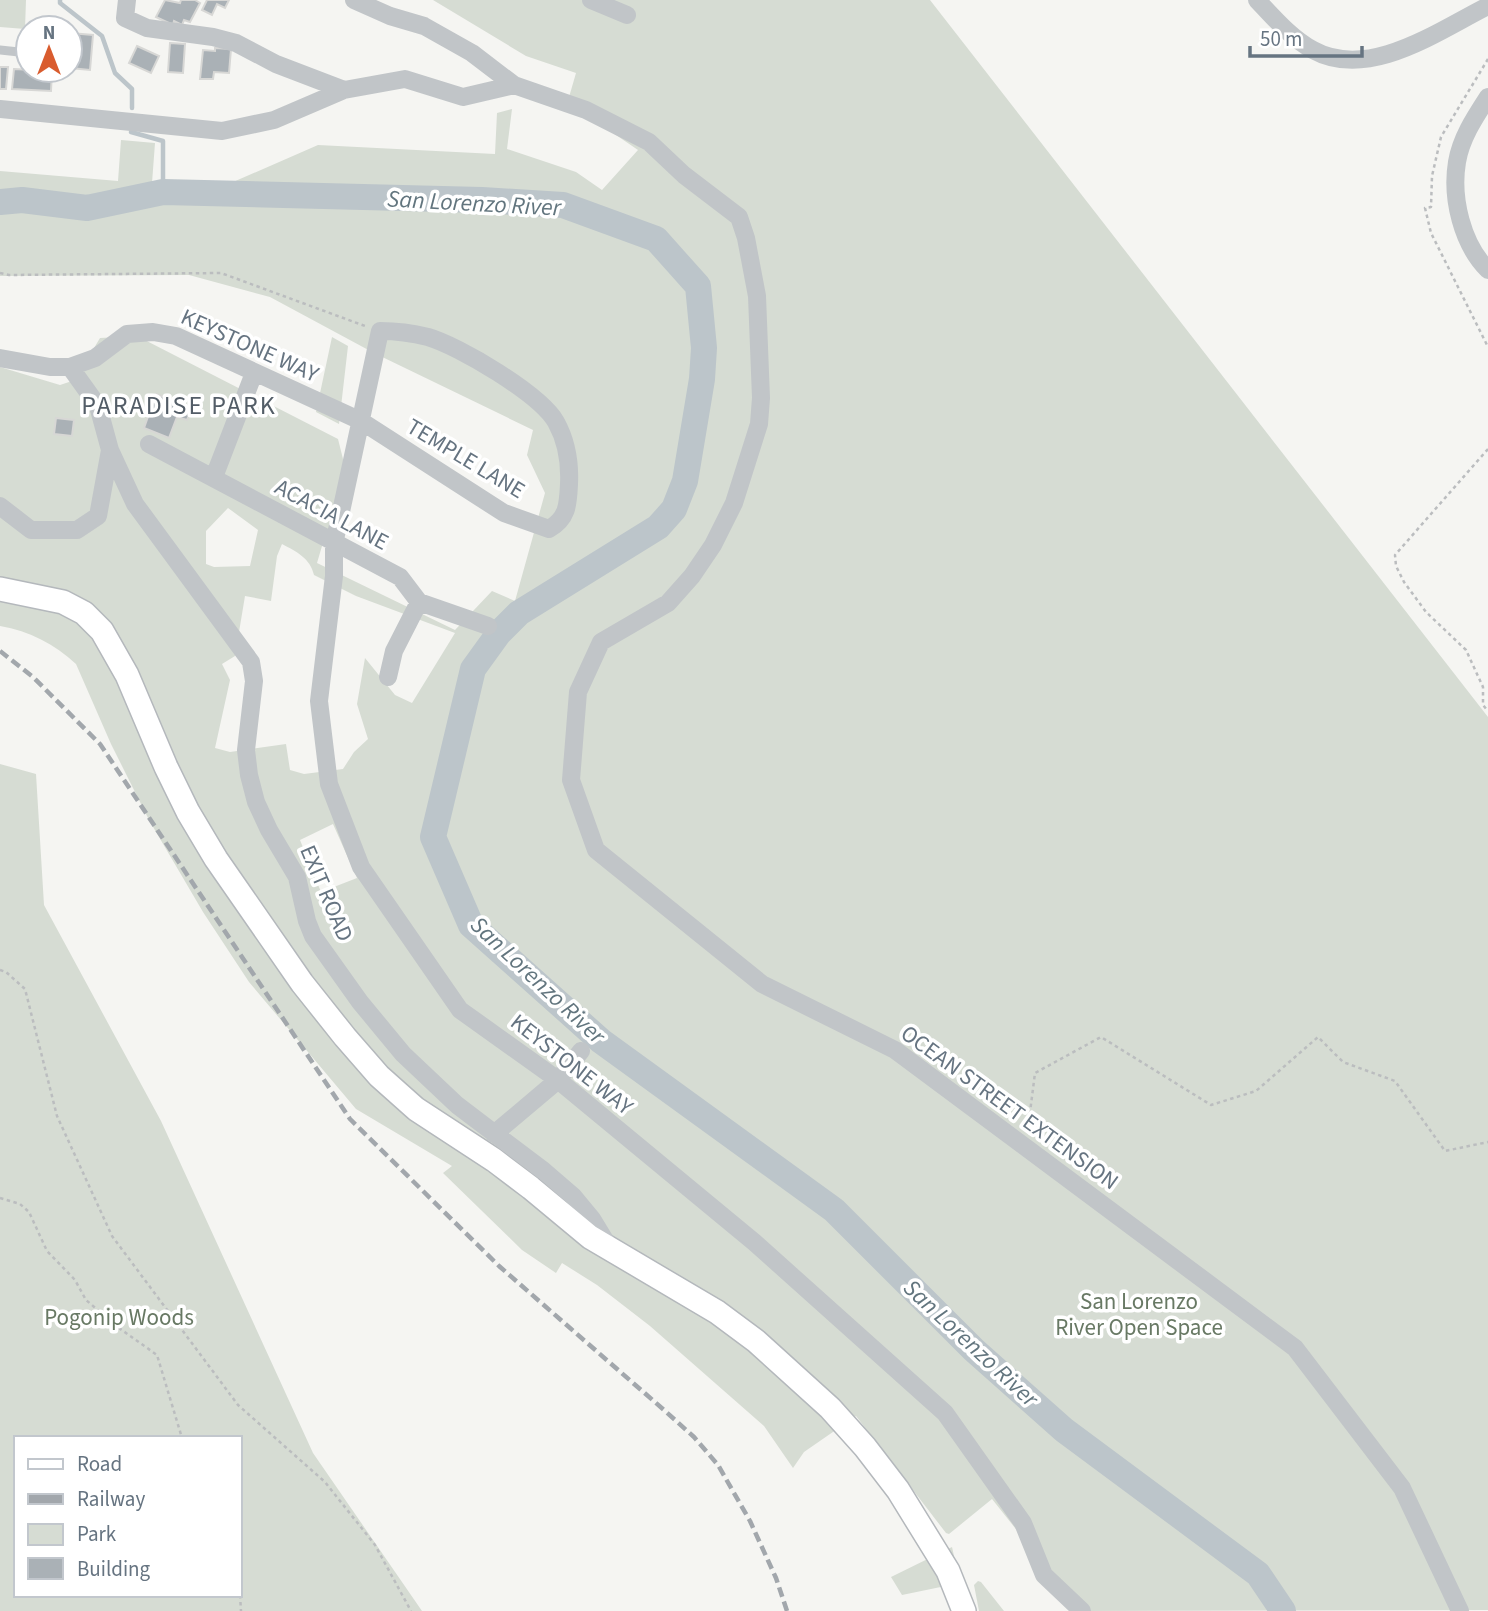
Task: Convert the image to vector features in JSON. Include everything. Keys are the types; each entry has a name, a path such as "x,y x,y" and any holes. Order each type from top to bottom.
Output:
{"main road":[{"path":"0,589 62,602 85,613 102,631 127,675 166,768 216,859 302,983 379,1076 416,1109 494,1160 590,1237 718,1312 756,1341 830,1408 865,1447 911,1510 948,1571 964,1611"}],"street":[{"path":"127,0 125,18 147,28 236,43 276,64 344,90"},
{"path":"354,0 390,16 424,26 472,53 514,85"},
{"path":"591,0 627,15"},
{"path":"1257,0 1287,32 1314,51 1344,60 1375,59 1399,51 1488,6"},
{"path":"0,109 222,131 274,120 344,90 405,79 463,97 514,85"},
{"name":"OCEAN STREET EXTENSION","path":"514,85 586,110 649,142 684,175 739,217 746,238 757,296 761,398 759,424 734,503 713,545 692,576 668,603 601,642 578,692 571,780 596,850 762,984 895,1050 1295,1348 1402,1488 1460,1611"},
{"path":"1488,97 1466,134 1457,161 1456,187 1459,215 1469,244 1488,270"},
{"name":"KEYSTONE WAY","path":"380,331 334,544 334,576 319,701 329,784 361,867 460,1010 558,1080 754,1242 945,1413 1023,1523 1044,1575 1077,1610"},
{"name":"TEMPLE LANE","path":"361,421 504,513 549,529 560,523 568,508 570,470 564,441 555,420 535,397 457,349 429,337 400,331 380,331"},
{"name":"KEYSTONE WAY","path":"0,358 50,367 70,367 95,358 127,334 153,332 176,336 361,421"},
{"name":"EXIT ROAD","path":"70,367 98,406 110,450 135,504 251,662 254,681 246,750 249,775 256,802 269,830 297,877 313,936 360,1002 403,1054 432,1083 573,1196 592,1219 610,1248"},
{"path":"214,477 254,373"},
{"name":"ACACIA LANE","path":"149,444 400,577 419,602"},
{"path":"0,506 31,530 77,530 98,516 110,450"},
{"path":"388,677 394,651 419,602 488,626"},
{"path":"494,1134 558,1080 581,1051"}],"path":[{"path":"0,273 221,272 380,331"},
{"path":"1488,449 1395,555 1396,566 1404,582 1426,612 1466,650 1483,687 1483,705 1488,711"},
{"path":"0,970 26,989 57,1116 111,1236 238,1405 325,1482 375,1545 411,1611"},
{"path":"1026,1147 1035,1073 1101,1037 1211,1105 1256,1091 1318,1037 1343,1062 1395,1081 1445,1151 1488,1142"},
{"path":"0,1198 20,1204 29,1212 47,1251 75,1280 86,1300 157,1355 181,1436"}],"green space":[{"path":"0,0 26,0 26,14 14,14 14,28 0,27"},
{"name":"San Lorenzo River Open Space","path":"433,0 930,0 1488,717 1488,1610 1081,1611 992,1499 949,1534 946,1533 856,1416 804,1452 793,1468 764,1426 650,1326 597,1285 562,1263 556,1273 522,1250 443,1173 452,1166 356,1109 249,982 203,912 149,820 111,744 76,664 41,639 0,626 0,367 60,385 75,380 100,338 137,336 338,439 345,467 330,530 327,529 317,563 455,630 492,591 515,601 545,493 527,455 533,430 374,353 270,297 189,275 0,276 0,171 118,181 121,140 155,143 152,183 217,189 318,145 495,154 497,113 512,109 507,149 576,172 602,190 638,150 594,120 565,111 576,73 526,56","holes":["228,508 258,530 250,566 214,567 206,564 206,531","282,544 306,560 314,575 356,596 455,633 412,703 395,695 365,658 357,704 368,739 354,752 343,769 304,774 290,770 286,744 230,752 215,748 230,680 222,664 235,656 245,596 271,601 277,556","333,824 357,878 321,892 300,840"]},
{"path":"332,337 348,346 339,424 316,412"},
{"name":"Pogonip Woods","path":"0,764 36,774 44,905 161,1121 313,1453 422,1611 0,1611"},
{"path":"952,1547 960,1583 902,1595 891,1577"},
{"path":"978,1581 1004,1611 979,1611 974,1585"}],"building":[{"path":"165,0 180,3 181,0 195,0 200,3 190,22 184,20 182,25 174,21 173,25 156,17"},
{"path":"207,0 229,0 225,8 217,4 212,15 202,10"},
{"path":"84,34 93,35 90,70 84,69"},
{"path":"170,43 185,44 183,73 168,72"},
{"path":"137,46 159,56 151,73 129,63"},
{"path":"215,48 231,49 229,73 214,72 213,79 200,79 203,50 215,51"},
{"path":"0,67 8,67 6,89 0,89"},
{"path":"14,69 14,84 51,84 51,91 12,89"},
{"path":"156,394 192,407 187,420 177,417 169,438 144,428"},
{"path":"56,418 74,420 72,436 54,434"}],"waterway":[{"path":"60,0 60,3 102,36 115,73 132,89 132,108"},
{"path":"131,132 163,141 163,192"},
{"name":"San Lorenzo River","path":"0,202 22,200 87,208 163,192 482,200 563,205 656,239 698,286 704,348 702,379 685,481 674,509 658,527 519,613 499,633 473,669 433,837 471,925 601,1041 834,1210 974,1350 1064,1430 1258,1574 1283,1611"}],"railway":[{"path":"0,651 33,677 100,744 350,1119 499,1266 694,1437 718,1465 750,1521 776,1578 787,1611"}],"district":[{"name":"PARADISE PARK","path":"179,405"}]}
